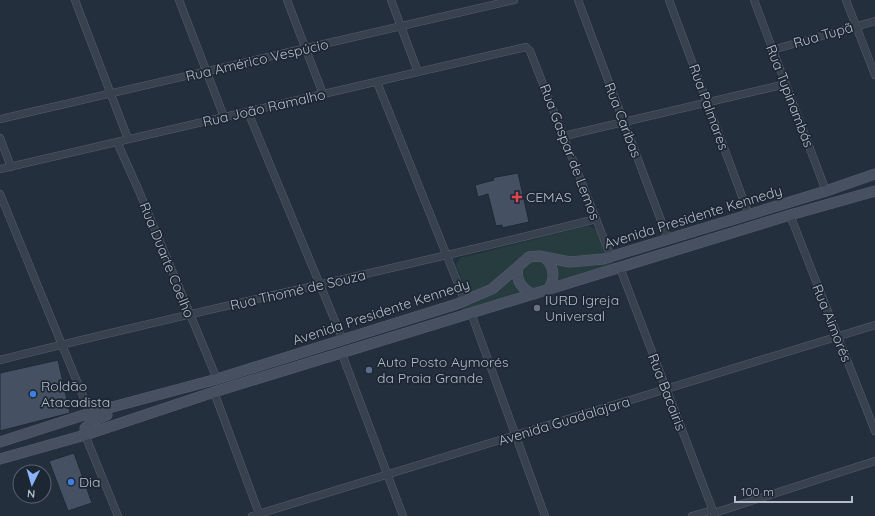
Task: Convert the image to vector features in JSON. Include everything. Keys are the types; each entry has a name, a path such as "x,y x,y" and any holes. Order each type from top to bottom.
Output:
{"main road":[{"name":"Avenida Presidente Kennedy","path":"0,442 90,413 217,378 343,340 466,301 492,289 530,257 583,262 611,257 826,191 875,174"},
{"name":"Avenida Presidente Kennedy","path":"0,459 874,190"},
{"path":"545,258 550,264 553,272 553,282 548,290"},
{"path":"518,266 518,278 521,286 534,294"},
{"path":"85,434 84,428 88,423 123,408 128,403"}],"street":[{"path":"75,0 128,139"},
{"path":"179,0 224,117"},
{"path":"286,0 323,94"},
{"path":"391,0 418,72"},
{"name":"Rua Américo Vespúcio","path":"0,119 514,0"},
{"name":"Rua Caribas","path":"578,0 668,239"},
{"name":"Rua Palmares","path":"669,0 749,215"},
{"name":"Rua Tupinambás","path":"754,0 826,191"},
{"path":"846,0 875,75"},
{"name":"Rua Tupã","path":"772,50 875,20"},
{"name":"Rua João Ramalho","path":"0,169 511,50 528,48"},
{"name":"Rua Gaspar de Lemos","path":"528,48 611,257"},
{"path":"377,82 466,301"},
{"path":"564,136 786,84"},
{"path":"248,112 343,340"},
{"path":"0,138 11,167"},
{"name":"Rua Duarte Coelho","path":"117,142 140,191 217,378"},
{"path":"0,194 90,413"},
{"name":"Rua Aimorés","path":"790,215 875,431"},
{"name":"Rua Thomé de Souza","path":"0,360 190,314 448,256 596,219"},
{"name":"Rua Bacairis","path":"620,268 714,513"},
{"path":"471,313 545,516"},
{"name":"Avenida Guadalajara","path":"257,515 875,325"},
{"path":"342,354 403,516"},
{"path":"214,392 257,515"},
{"path":"85,434 118,516"},
{"path":"692,516 714,513 875,461"}],"green space":[{"path":"587,226 597,231 604,250 602,255 576,258 542,253 484,289 471,294 465,290 456,264 460,258"},
{"path":"535,260 545,264 549,274 545,284 535,288 525,284 521,274 525,264"},
{"path":"613,261 614,265 559,281 557,265 589,266"},
{"path":"511,280 514,281 522,293 463,312 461,307 482,299"}],"building":[{"path":"518,173 529,222 502,228 502,225 496,226 488,194 478,197 475,185 494,180 493,178 496,177"},
{"name":"Roldão Atacadista","path":"58,360 70,413 0,431 0,373"},
{"name":"Dia","path":"74,453 92,503 68,511 52,469 52,464 50,464 49,461"}],"place":[{"name":"CEMAS","path":"517,197"},
{"name":"IURD Igreja Universal","path":"537,308"},
{"name":"Auto Posto Aymorés da Praia Grande","path":"369,370"},
{"name":"Roldão Atacadista","path":"33,394"},
{"name":"Dia","path":"71,482"}]}
